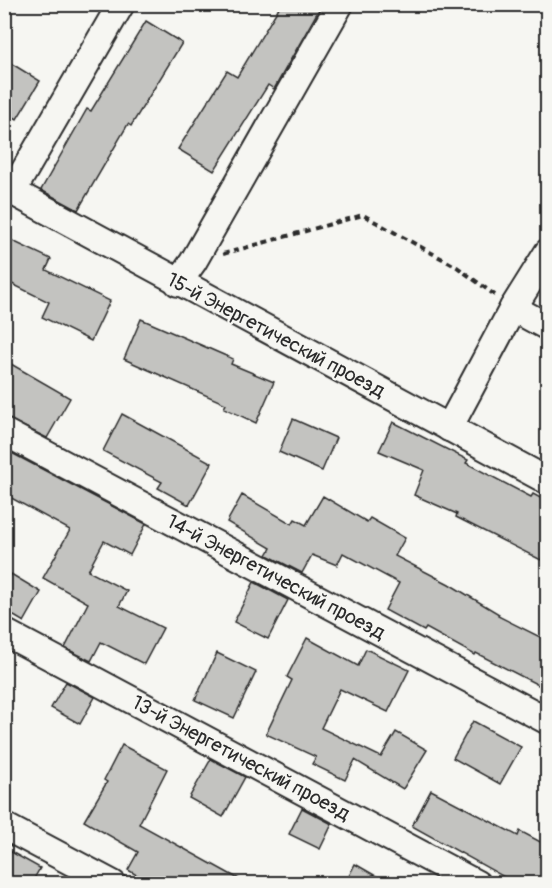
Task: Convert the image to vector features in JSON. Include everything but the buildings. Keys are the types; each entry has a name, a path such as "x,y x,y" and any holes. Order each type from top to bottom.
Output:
{"street":[{"path":"8,190 121,4"},
{"path":"178,283 193,262 340,4"},
{"name":"15-й Энергетический проезд","path":"8,190 548,481"},
{"path":"449,428 513,308 548,252"},
{"path":"513,308 548,327"},
{"name":"14-й Энергетический проезд","path":"4,432 548,721"},
{"name":"13-й Энергетический проезд","path":"4,632 477,884"},
{"path":"4,826 113,884"}],"path":[{"path":"193,262 363,215 457,267 513,308"}]}
